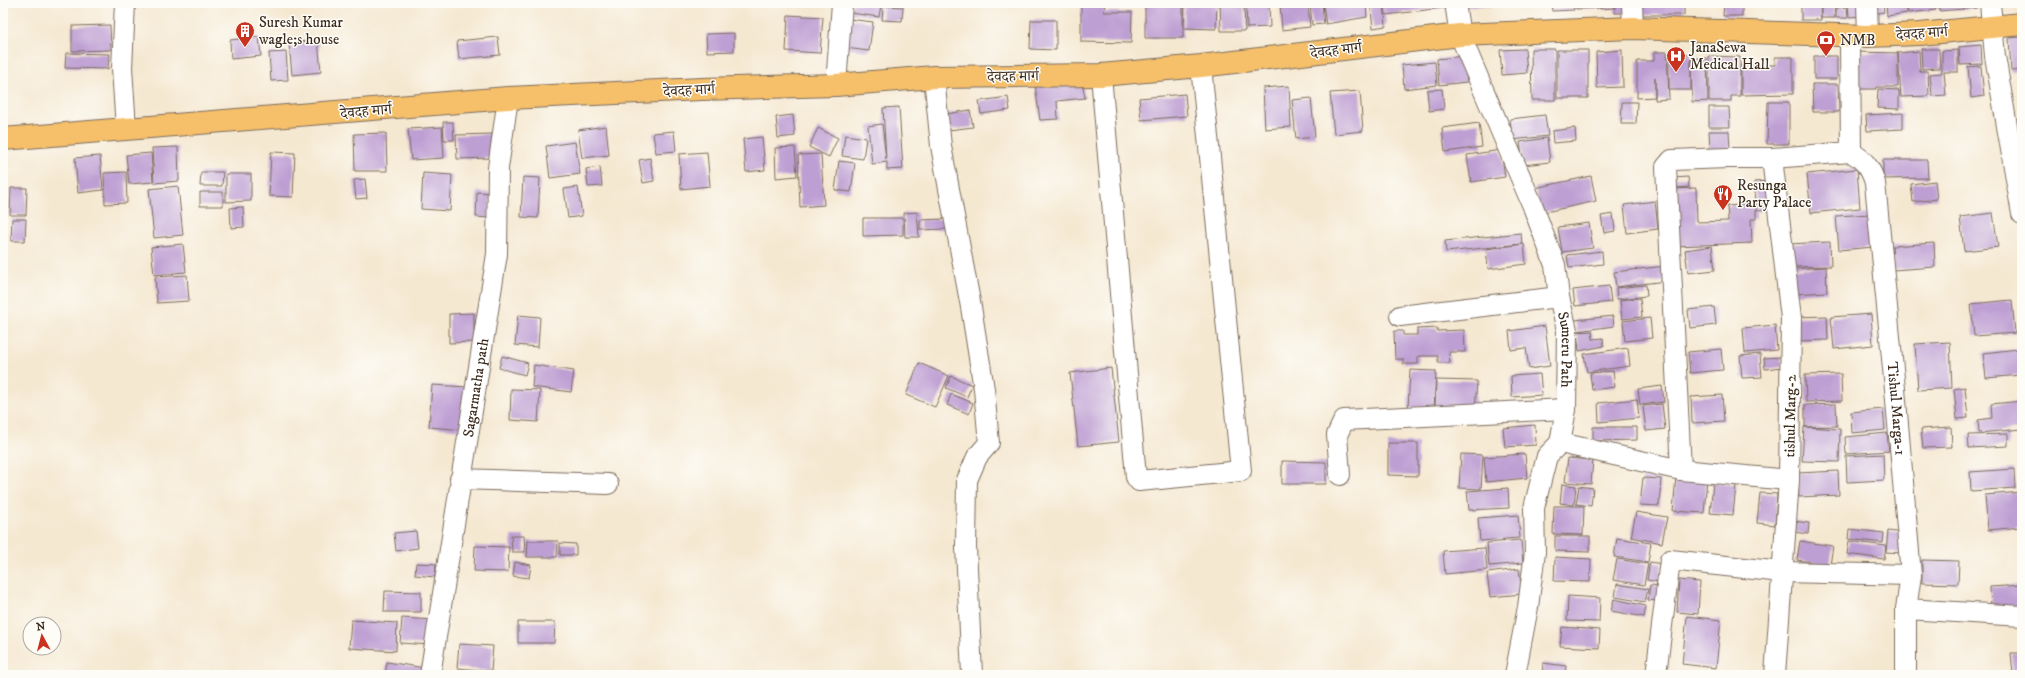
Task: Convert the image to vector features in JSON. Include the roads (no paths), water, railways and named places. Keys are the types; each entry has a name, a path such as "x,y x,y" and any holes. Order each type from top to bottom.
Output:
{"main road":[{"name":"देवदह मार्ग","path":"3,139 508,98 702,89 836,85 934,77 1101,75 1201,66 1460,35 1633,28 1860,35 1920,34 2022,24"}],"street":[{"path":"125,3 122,68 126,129"},
{"path":"836,85 842,3"},
{"name":"Sumeru Path","path":"1456,3 1460,35 1535,211 1555,265 1559,297 1567,330 1566,409 1560,443"},
{"path":"1632,3 1633,28"},
{"path":"1681,470 1666,167 1672,160 1772,158 1851,152 1850,43 1860,35 1866,3"},
{"path":"1990,3 1992,27 2022,214"},
{"path":"1101,75 1136,477 1139,481 1241,471 1201,66"},
{"path":"934,77 941,146 971,307 984,389 989,443 977,456 967,480 966,547 972,675"},
{"name":"Sagarmatha path","path":"430,675 497,254 498,168 508,98"},
{"name":"Tishul Marga-1","path":"1851,152 1861,158 1867,165 1872,173 1875,183 1911,575 1906,609 1906,675"},
{"name":"tishul Marg-2","path":"1772,158 1791,318 1789,480 1775,675"},
{"path":"1400,316 1559,297"},
{"path":"1340,475 1337,435 1344,420 1566,409"},
{"path":"1515,675 1528,607 1535,552 1534,508 1547,456 1560,443 1681,470 1789,480"},
{"path":"460,479 608,484"},
{"path":"1656,675 1670,560 1782,572 1911,575"},
{"path":"1906,609 2022,616"}],"place":[{"name":"Suresh Kumar wagle;s house","path":"245,48"},
{"name":"NMB","path":"1826,57"},
{"name":"JanaSewa Medical Hall","path":"1676,73"},
{"name":"Resunga Party Palace","path":"1723,211"}]}
